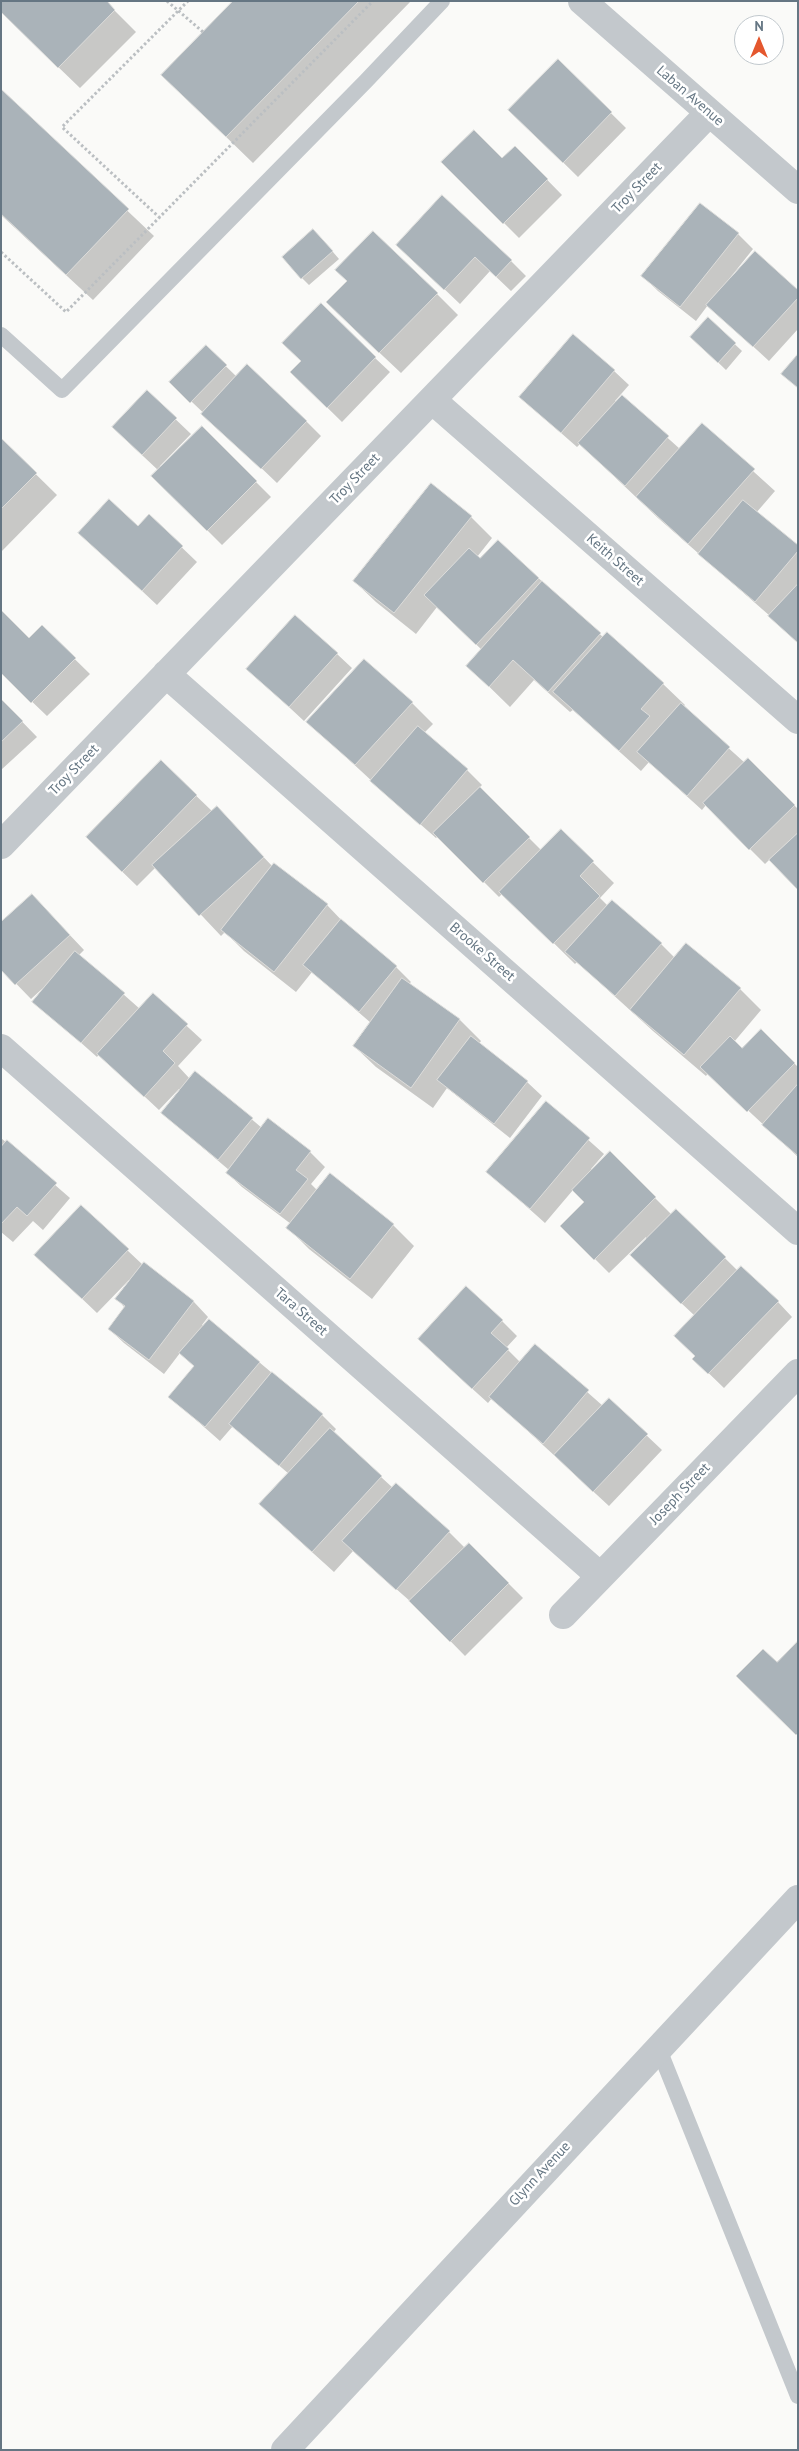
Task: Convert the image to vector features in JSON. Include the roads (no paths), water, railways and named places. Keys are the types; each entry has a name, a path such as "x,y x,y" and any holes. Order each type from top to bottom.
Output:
{"street":[{"name":"Laban Avenue","path":"582,1 798,190"},
{"name":"Troy Street","path":"1,845 709,113"},
{"name":"Keith Street","path":"432,400 798,720"},
{"name":"Brooke Street","path":"166,674 798,1230"},
{"name":"Tara Street","path":"1,1048 600,1576"},
{"name":"Joseph Street","path":"563,1615 798,1373"},
{"name":"Glynn Avenue","path":"285,2450 658,2047 798,1899"}],"lane":[{"path":"1,335 62,390 366,81 442,1"},
{"path":"658,2047 798,2396"}]}
